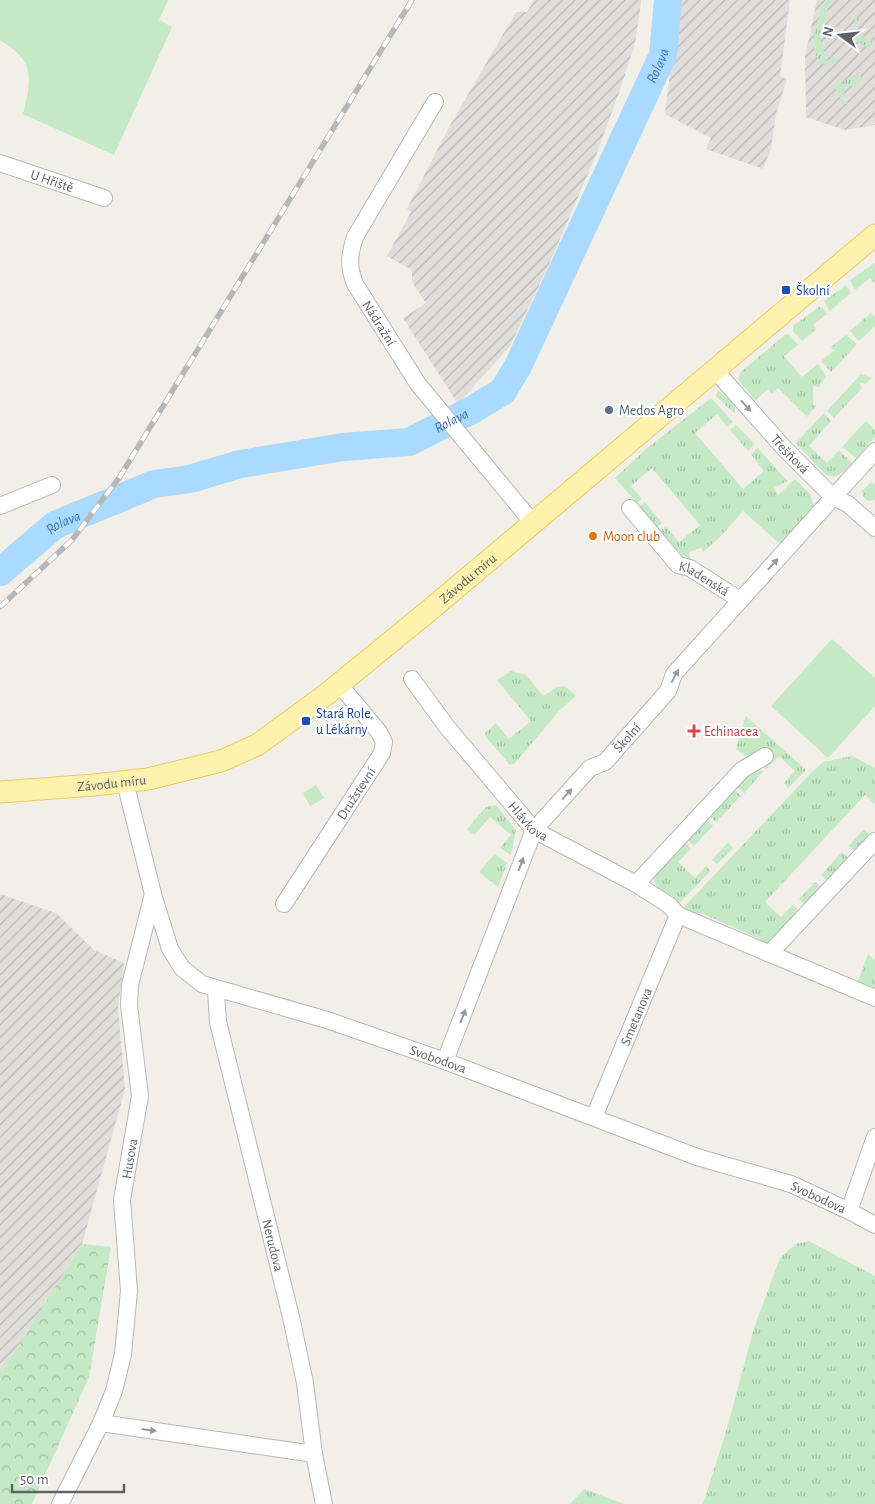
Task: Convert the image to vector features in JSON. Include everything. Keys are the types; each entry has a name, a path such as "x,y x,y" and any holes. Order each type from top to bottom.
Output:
{"main road":[{"name":"Závodu míru","path":"0,792 125,782 203,766 237,755 279,730 339,684 533,523 875,235"}],"street":[{"name":"Nádražní","path":"434,102 356,237 349,254 350,269 355,284 418,384 533,523"},
{"name":"U Hřiště","path":"0,162 104,198"},
{"name":"Třešňová","path":"714,370 785,449 833,498 848,504 875,528"},
{"name":"Školní","path":"445,1061 534,830 590,768 606,762 668,691 674,674 875,451"},
{"path":"0,506 52,485"},
{"name":"Kladenská","path":"630,508 678,565 690,568 740,600"},
{"name":"Hlávkova","path":"412,679 447,726 534,830 636,884 669,905 678,915 875,998"},
{"name":"Družstevní","path":"284,904 382,753 384,742 379,732 339,684"},
{"path":"636,884 742,770 764,756"},
{"name":"Svobodova","path":"125,782 153,894 170,949 176,960 190,976 216,990 327,1020 445,1061 697,1157 791,1184 875,1225"},
{"path":"769,954 875,841"},
{"name":"Husova","path":"60,1504 101,1423 114,1392 123,1354 129,1290 122,1200 140,1096 129,1006 130,985 153,894"},
{"name":"Smetanova","path":"594,1117 678,915"},
{"name":"Nerudova","path":"216,990 218,1022 304,1375 314,1454 324,1504"},
{"path":"849,1211 875,1136"},
{"path":"101,1423 314,1454"}],"shaded area":[{"path":"534,0 641,0 635,43 597,153 547,269 510,346 458,404 403,318 426,303 412,282 412,270 387,256 411,212 407,209 448,129 516,12 527,12"},
{"path":"679,0 790,0 780,76 787,79 776,114 771,148 763,169 706,149 711,138 665,114"},
{"path":"817,0 875,0 875,125 845,130 806,117 805,57"},
{"path":"0,894 56,913 94,950 124,963 118,1007 125,1089 82,1244 0,1375"}],"green space":[{"path":"0,0 168,0 159,20 172,27 114,155 23,114 28,90 28,71 20,55 0,40"},
{"path":"825,0 830,0 820,35 826,61 837,58 834,63 826,65 819,60 814,44 817,25"},
{"path":"856,16 860,18 854,29 854,22"},
{"path":"854,30 873,44 870,47 860,43 854,36"},
{"path":"857,74 863,78 856,87 846,84 842,99 850,105 839,103 841,93 836,91 835,86"},
{"path":"875,263 875,284 870,278 855,290 850,280"},
{"path":"846,285 851,293 830,311 824,301"},
{"path":"819,307 822,307 827,314 813,325 816,329 802,341 793,331 793,326"},
{"path":"871,313 875,317 875,326 859,341 850,331"},
{"path":"786,334 789,334 798,345 784,356 802,377 818,364 826,376 819,387 813,386 813,405 816,406 807,417 778,388 772,393 768,389 755,401 738,379 741,372"},
{"path":"846,335 857,344 831,372 821,361 834,351 831,347"},
{"path":"861,374 872,378 865,384 860,382 859,384 862,388 834,418 827,411"},
{"path":"718,390 735,405 735,414 716,396"},
{"path":"711,398 733,422 727,427 717,414 695,433 743,489 764,471 751,454 758,448 787,481 774,488 778,495 795,479 810,494 814,506 780,544 743,511 721,536 703,552 701,548 689,552 691,560 681,554 660,531 666,527 679,542 700,525 652,468 631,486 642,499 637,503 615,478 646,449"},
{"path":"824,413 831,421 809,446 827,463 839,450 852,463 843,472 834,477 826,475 796,443"},
{"path":"866,421 875,430 875,437 856,458 842,447"},
{"path":"736,425 755,444 748,451 730,430"},
{"path":"871,482 875,485 875,500 868,501 863,497 862,491"},
{"path":"645,502 662,523 657,527 639,507"},
{"path":"832,639 875,678 875,706 828,758 771,706"},
{"path":"511,671 526,675 543,696 557,687 565,686 576,696 560,710 514,764 510,765 485,736 485,733 496,723 509,739 531,721 497,680"},
{"path":"746,716 806,770 788,788 784,783 795,771 779,756 766,769 736,749"},
{"path":"852,756 875,768 875,804 865,795 765,902 781,917 793,905 801,914 771,942 765,944 760,942 760,939 701,913 699,917 683,908 823,762"},
{"path":"756,765 763,772 744,793 735,785"},
{"path":"316,785 324,798 310,806 303,793"},
{"path":"732,788 741,796 716,822 708,814"},
{"path":"496,805 516,830 511,855 500,848 511,835 490,817 474,835 467,829 486,807"},
{"path":"704,817 713,826 694,846 686,838"},
{"path":"864,829 872,837 857,854 849,846"},
{"path":"683,840 691,849 678,862 695,878 706,866 710,871 679,904 658,888 654,874"},
{"path":"728,842 733,848 717,864 712,860"},
{"path":"842,852 850,860 829,883 821,875"},
{"path":"495,854 507,863 498,887 479,872"},
{"path":"815,882 823,890 807,907 799,899"},
{"path":"868,954 875,960 875,993 856,986"},
{"path":"809,1241 875,1276 875,1504 703,1504 726,1432 754,1328 780,1258 796,1244"},
{"path":"82,1244 111,1247 89,1377 32,1504 0,1504 0,1375"},
{"path":"584,1489 624,1504 570,1504"}],"waterway":[{"name":"Rolava","path":"0,572 55,525 154,484 190,479 240,464 343,447 409,442 472,410 503,391 518,366 663,55 668,0"}],"railway":[{"path":"0,607 72,540 119,478 412,0"}],"place":[{"name":"Školní","path":"786,290"},
{"name":"Medos Agro","path":"609,410"},
{"name":"Moon club","path":"593,536"},
{"name":"Stará Role, u Lékárny","path":"306,721"},
{"name":"Echinacea","path":"694,731"}]}
